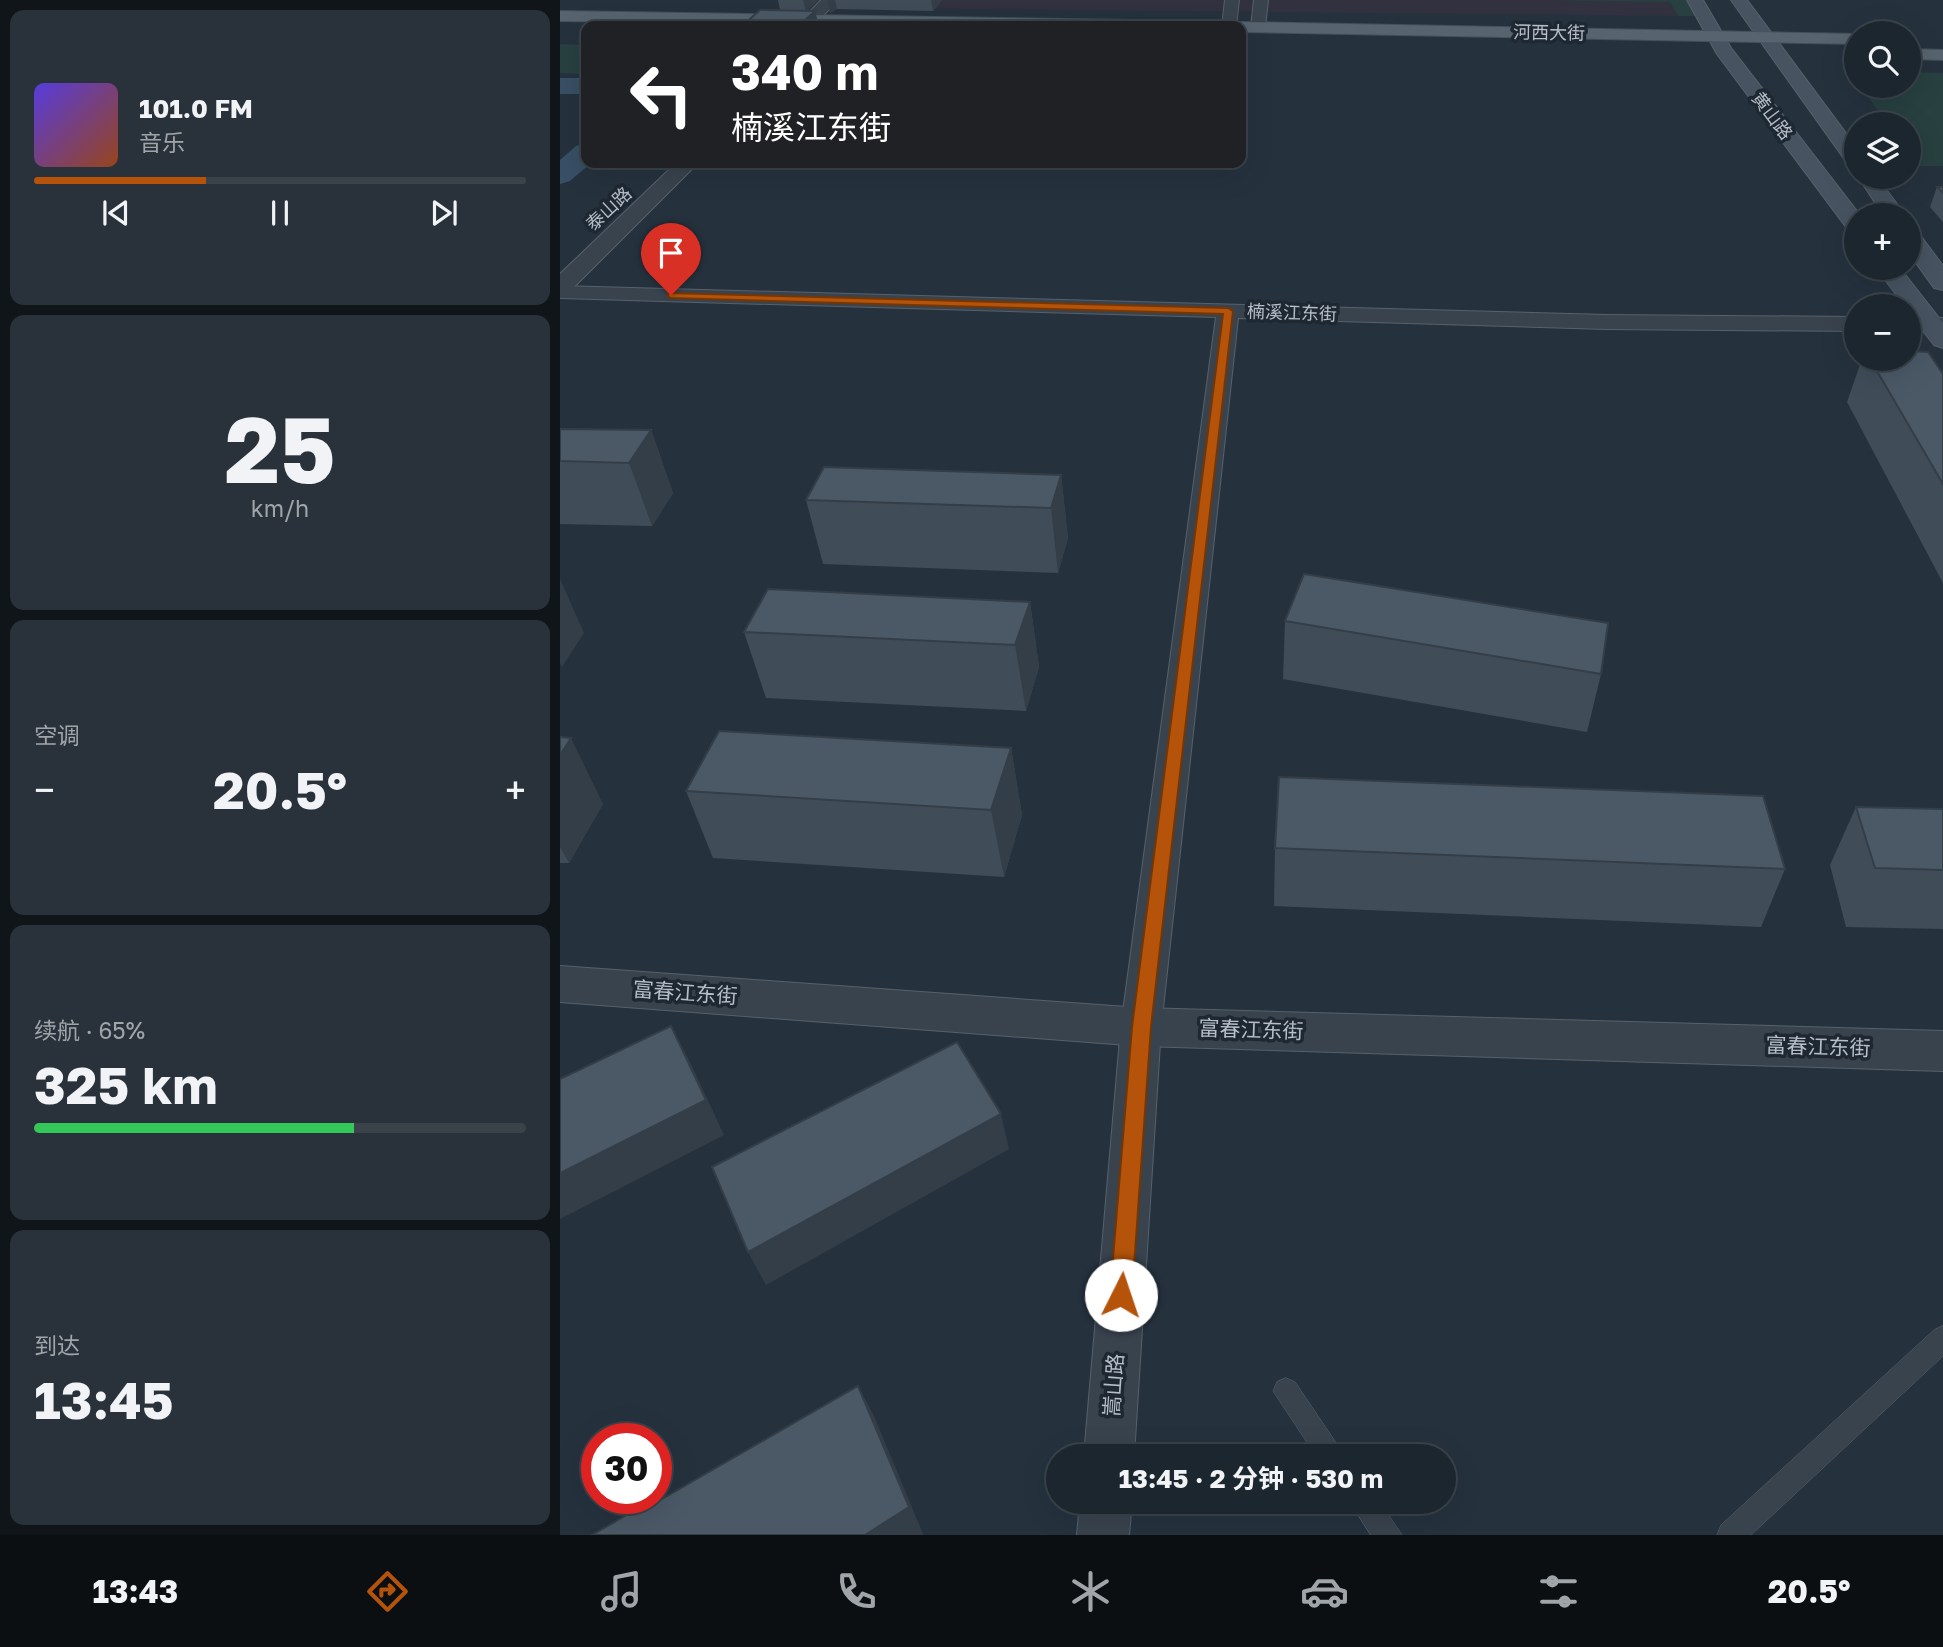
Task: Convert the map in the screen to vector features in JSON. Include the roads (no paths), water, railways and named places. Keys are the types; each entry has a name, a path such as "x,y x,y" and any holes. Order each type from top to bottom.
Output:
{"main road":[{"name":"黄山路","path":"1696,0 1719,44 1844,209"},
{"name":"黄山路","path":"1739,0 1844,145"},
{"path":"560,16 744,21"},
{"name":"河西大街","path":"1249,27 1719,44"},
{"path":"560,29 581,29"},
{"name":"河西大街","path":"1771,45 1844,40"},
{"path":"1921,40 1943,41"},
{"name":"河西大街","path":"1246,41 1719,44 1771,45 1844,52"},
{"path":"1921,54 1943,55"},
{"path":"1921,253 1943,283"},
{"path":"1897,280 1932,328"}],"street":[{"path":"819,21 830,0"},
{"path":"821,21 852,0"},
{"path":"1229,21 1232,0"},
{"path":"1249,27 1261,0"},
{"name":"泰山路","path":"629,190 653,168"},
{"name":"泰山路","path":"560,289 683,168"},
{"name":"楠溪江东街","path":"560,289 1606,322 1844,324"},
{"name":"嵩山路","path":"1110,1444 1141,1027 1228,311"},
{"name":"富春江东街","path":"560,984 1141,1027 1943,1051"},
{"path":"1103,1535 1104,1514"}],"lane":[{"path":"1731,1535 1943,1339"},
{"path":"1286,1391 1324,1444"},
{"path":"1373,1514 1388,1535"}],"waterway":[{"path":"560,86 581,86"},
{"path":"560,175 581,156"}]}
